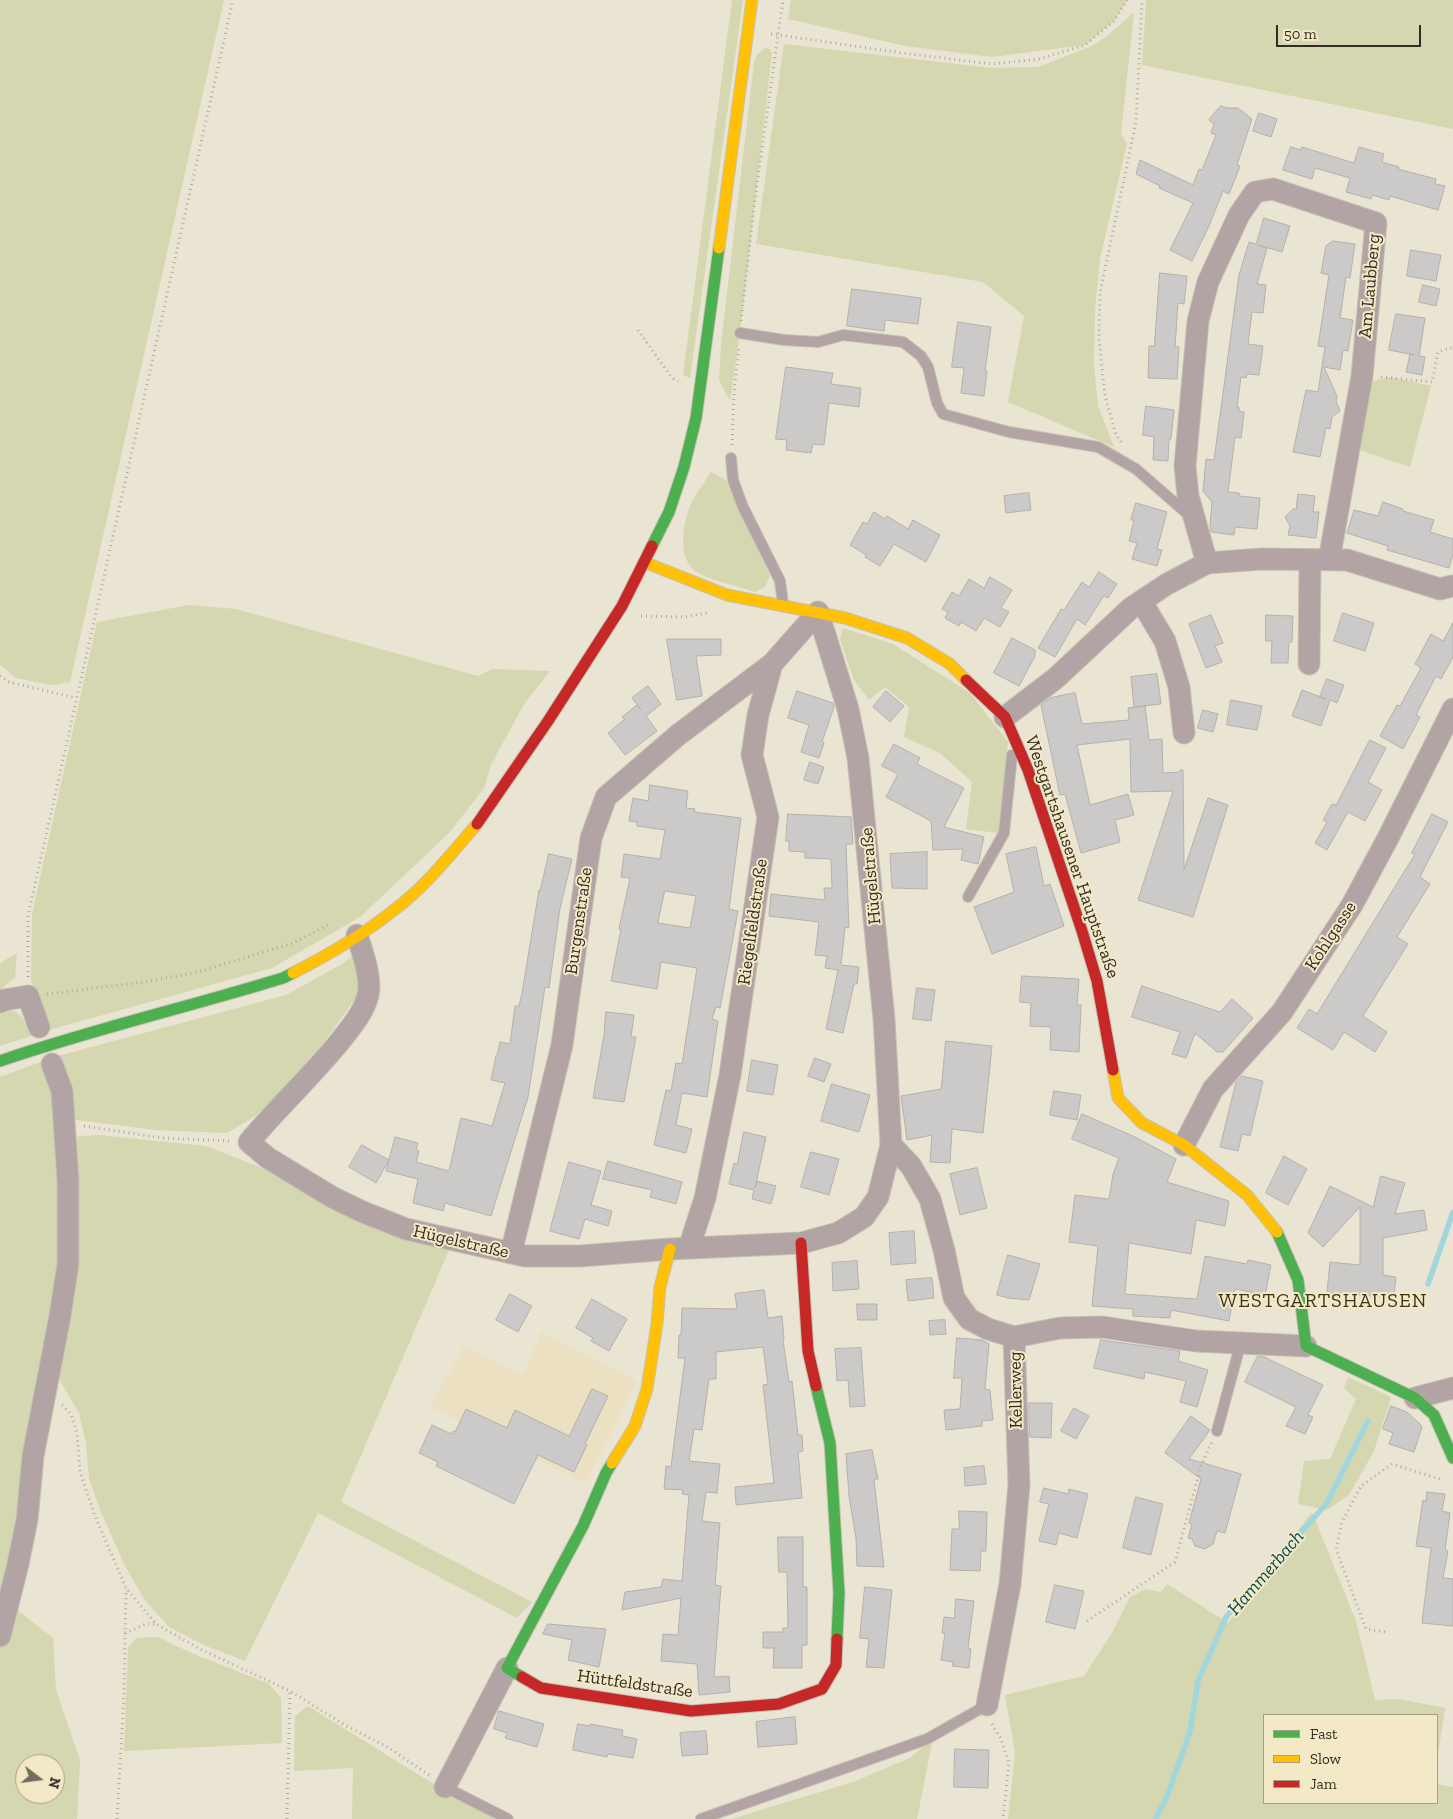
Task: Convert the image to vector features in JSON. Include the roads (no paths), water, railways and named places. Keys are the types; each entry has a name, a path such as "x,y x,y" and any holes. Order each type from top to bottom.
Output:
{"street":[{"path":"0,1061 46,1045 213,1000 283,978 330,954 395,910 435,872 481,819 548,721 622,606 669,512 684,467 696,418 752,0"},
{"name":"Am Laubberg","path":"1207,563 1188,496 1186,466 1198,321 1208,282 1239,215 1255,192 1273,188 1376,223 1362,376 1320,560 1309,664"},
{"path":"1005,717 1056,678 1131,608 1167,584 1207,563 1262,559 1347,560 1440,589 1453,586"},
{"name":"Westgartshausener Hauptstraße","path":"644,562 726,595 845,618 907,638 950,664 1005,717 1028,770 1082,930 1097,981 1118,1098 1142,1123 1184,1145 1247,1195 1280,1235 1298,1280 1306,1346"},
{"path":"1141,601 1164,641 1179,686 1184,734"},
{"name":"Riegelfeldstraße","path":"679,1249 705,1198 730,1076 756,901 768,817 752,755 758,715 772,664 818,612"},
{"name":"Hügelstraße","path":"358,935 367,966 369,994 359,1017 322,1063 249,1142 268,1158 332,1196 363,1212 406,1229 525,1256 580,1256 679,1249 801,1244 838,1234 864,1217 878,1197 891,1145 884,1019 858,758 848,710 818,612"},
{"name":"Burgenstraße","path":"511,1254 562,1045 591,838 606,797 678,735 772,664"},
{"name":"Kohlgasse","path":"1184,1145 1213,1089 1282,1012 1352,905 1453,709"},
{"path":"0,1002 28,996 39,1027"},
{"path":"0,1636 27,1520 33,1456 68,1264 68,1181 62,1091 52,1064"},
{"path":"891,1145 911,1166 930,1199 944,1250 954,1298 969,1318 988,1329 1014,1337"},
{"name":"Hüttfeldstraße","path":"508,1668 541,1688 691,1711 779,1704 822,1689 836,1665 839,1592 830,1443 808,1351 801,1244"},
{"path":"445,1786 583,1526 606,1472 635,1426 647,1389 657,1324 660,1287 679,1249"},
{"name":"Kellerweg","path":"987,1705 1010,1584 1019,1484 1014,1337 1060,1328 1102,1326 1196,1341 1306,1346"},
{"path":"1306,1346 1415,1398 1434,1415 1453,1458"},
{"path":"1415,1398 1453,1388"}],"lane":[{"path":"740,333 784,340 818,342 843,335 903,342 921,356 928,366 937,403 942,414 1009,432 1098,447 1136,469 1196,522"},
{"path":"731,458 733,480 743,507 780,581 783,605"},
{"path":"968,897 1004,833 1014,736"},
{"path":"1217,1431 1241,1342"},
{"path":"701,1819 927,1739 987,1705"},
{"path":"445,1786 508,1819"}],"waterway":[{"name":"Hammerbach","path":"1428,1284 1453,1212"},
{"name":"Hammerbach","path":"1155,1819 1166,1799 1190,1732 1198,1681 1226,1617 1327,1503 1368,1421"}],"district":[{"name":"WESTGARTSHAUSEN","path":"1323,1301"}]}
